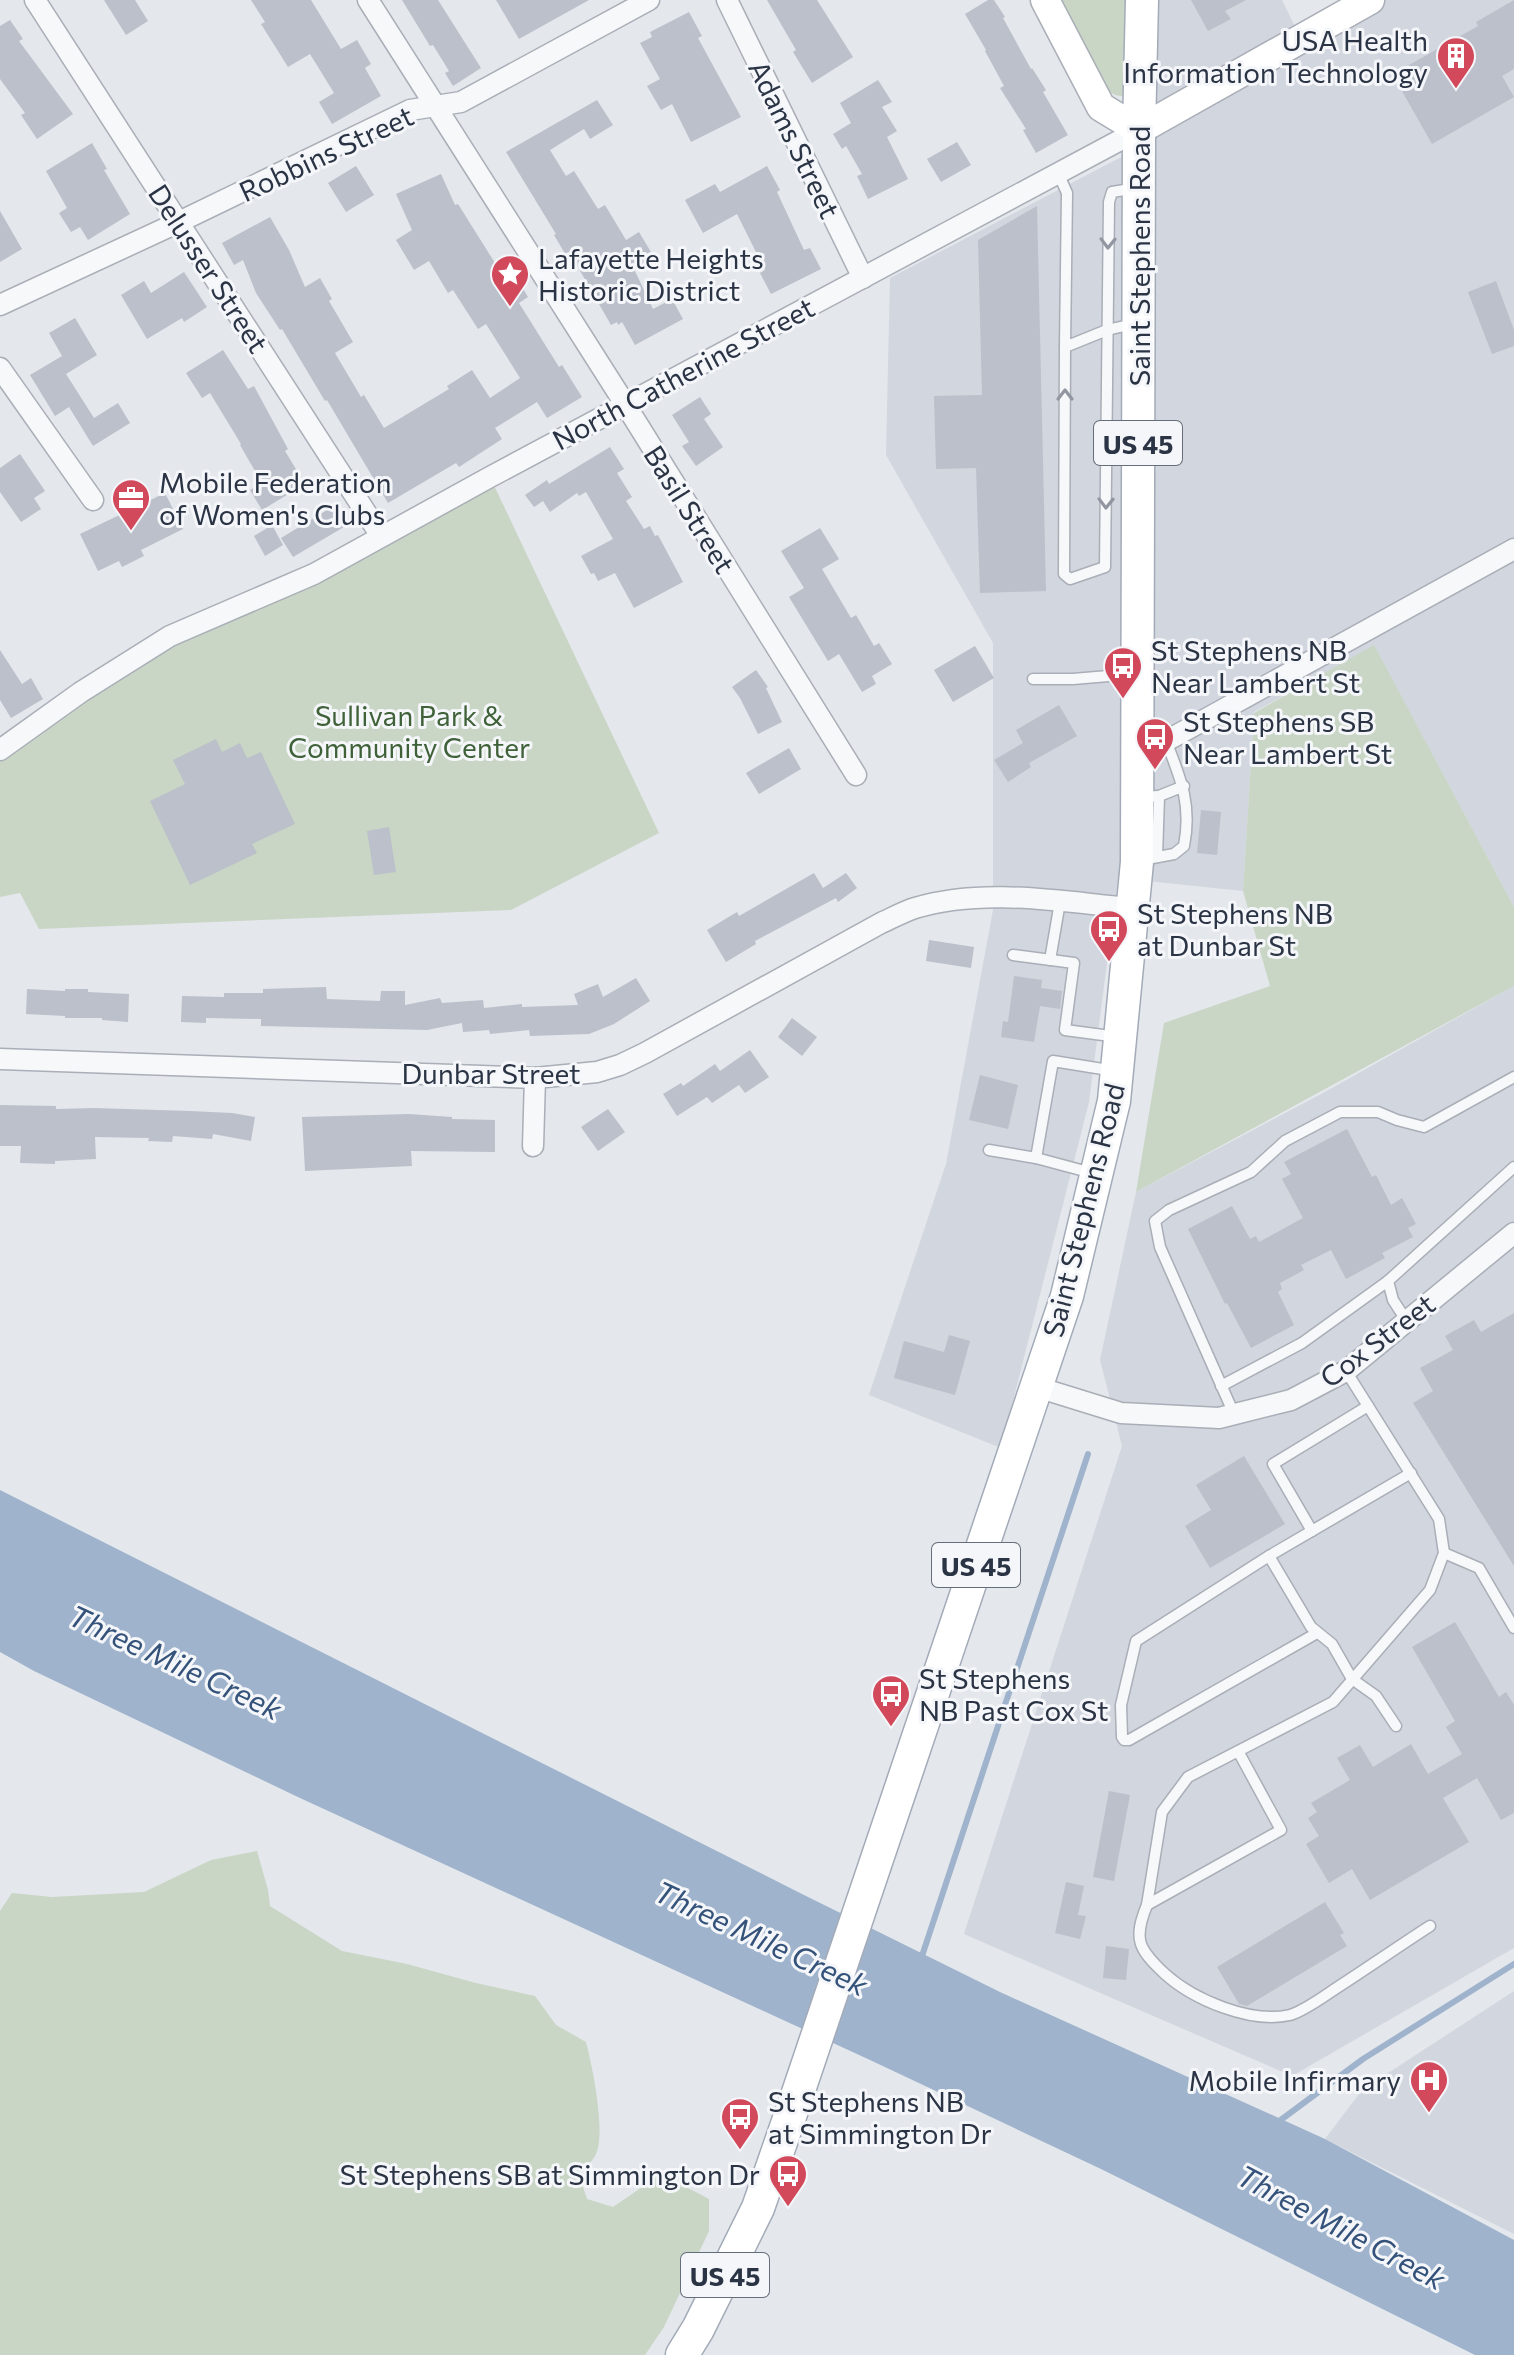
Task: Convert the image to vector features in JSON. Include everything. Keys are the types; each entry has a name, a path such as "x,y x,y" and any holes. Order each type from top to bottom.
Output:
{"main road":[{"name":"Saint Stephens Road","path":"682,2355 758,2208 799,2090 1067,1296 1114,1101 1132,908 1147,860 1148,797 1137,757 1138,673 1122,562 1138,323 1142,0"}],"street":[{"name":"Delusser Street","path":"35,0 381,536"},
{"name":"Basil Street","path":"368,0 856,775"},
{"name":"Robbins Street","path":"0,305 410,110 461,102 649,0"},
{"name":"Adams Street","path":"727,0 863,278"},
{"path":"1045,0 1101,107 1139,130"},
{"name":"North Catherine Street","path":"0,750 81,692 170,636 314,574 1139,130 1370,0"},
{"path":"0,368 93,500"},
{"path":"1137,757 1514,549"},
{"name":"Dunbar Street","path":"0,1059 535,1078 597,1072 645,1053 881,923 914,908 1000,896 1132,908"},
{"path":"533,1146 535,1078"},
{"name":"Cox Street","path":"1037,1387 1121,1413 1219,1418 1291,1400 1346,1371 1514,1233"}],"lane":[{"path":"1058,173 1067,193 1064,574 1070,579 1122,562 1107,330 1109,202 1112,192 1139,188"},
{"path":"1065,347 1107,330 1138,323"},
{"path":"1033,679 1138,673"},
{"path":"1147,860 1174,854 1184,846 1188,826 1184,786 1166,741"},
{"path":"1148,797 1184,786"},
{"path":"1050,960 1060,902"},
{"path":"1013,955 1074,963 1065,1030 1120,1038"},
{"path":"1036,1158 1053,1061 1117,1071"},
{"path":"1234,1414 1160,1247 1155,1221 1169,1210 1251,1172 1285,1141 1340,1112 1378,1112 1424,1127 1514,1077"},
{"path":"989,1150 1097,1174"},
{"path":"1221,1386 1302,1343 1388,1281 1514,1167"},
{"path":"1388,1281 1393,1300 1406,1320"},
{"path":"1346,1371 1439,1519 1444,1553 1430,1590 1333,1702 1188,1777 1162,1812 1147,1905 1138,1931 1139,1939 1155,1964 1172,1979 1235,2012 1267,2017 1292,2014 1312,2003 1430,1926"},
{"path":"1312,1531 1273,1464 1368,1406"},
{"path":"1317,1633 1129,1740 1122,1737 1121,1705 1136,1641 1269,1556 1411,1473"},
{"path":"1444,1553 1479,1568 1514,1628"},
{"path":"1269,1556 1304,1617 1317,1633 1332,1644 1352,1679 1376,1696 1396,1726"},
{"path":"1147,1905 1281,1830 1238,1751"}],"shaded area":[{"path":"1154,0 1282,0 1304,45 1385,0 1514,0 1514,907 1374,646 1254,712 1243,891 1118,878 1089,1102 1001,1448 869,1395 946,1164 993,910 993,643 886,455 890,278 1146,144"},
{"path":"1514,986 1514,1948 1292,2076 964,1934 1122,1446 1100,1360 1136,1192 1323,1093"},
{"name":"Mobile Infirmary","path":"1514,1991 1514,2234 1325,2139 1362,2090"}],"green space":[{"path":"1056,0 1132,0 1126,97 1107,90"},
{"name":"Sullivan Park & Community Center","path":"490,477 659,833 511,910 39,929 20,893 0,897 0,750 81,692"},
{"path":"1374,645 1514,907 1514,986 1136,1192 1164,1023 1270,986 1243,891 1254,713"},
{"path":"257,1851 270,1906 342,1951 535,1996 556,2025 586,2042 600,2133 595,2156 579,2175 587,2199 613,2207 661,2174 709,2199 709,2231 664,2327 645,2355 0,2355 0,1911 12,1893 52,1897 144,1892 211,1860"}],"water":[{"name":"Three Mile Creek","path":"0,1490 1000,1992 1325,2139 1514,2240 1514,2355 1475,2355 1101,2169 300,1798 0,1652"}],"building":[{"path":"104,0 135,0 148,21 126,35"},
{"path":"251,0 311,0 341,49 357,40 371,64 365,68 381,96 332,124 319,102 334,93 310,54 288,67 261,24 265,22"},
{"path":"402,0 438,0 481,68 453,86 445,73 449,71"},
{"path":"496,0 589,0 519,39"},
{"path":"767,0 817,0 853,57 812,83"},
{"path":"988,0 994,0 1005,17 1068,135 1036,153 1023,130 1026,129 1000,88 1004,86 965,14"},
{"path":"1191,0 1246,0 1225,11 1231,19 1208,31"},
{"name":"USA Health Information Technology","path":"1514,0 1514,69 1502,76 1514,97 1432,144 1398,84 1414,75 1409,65 1478,26 1476,22"},
{"path":"689,12 702,36 698,38 741,117 691,142 672,104 661,110 647,86 660,79 640,43 652,37 650,32"},
{"path":"10,20 23,39 19,41 73,114 37,139 21,115 25,113 0,79 0,26"},
{"path":"878,80 892,102 882,107 897,131 887,137 908,179 868,199 857,176 862,174 846,146 842,149 833,134 851,123 840,103"},
{"path":"597,100 613,125 590,139 584,129 550,150 566,176 574,171 598,209 605,205 626,240 639,232 654,257 634,269 653,309 672,299 683,319 635,345 622,322 611,325 506,152"},
{"path":"957,142 971,165 941,182 927,159"},
{"path":"92,143 130,214 88,240 80,227 71,232 59,213 67,208 46,171"},
{"path":"356,166 374,195 346,212 328,183"},
{"path":"767,166 804,250 810,248 821,269 771,294 760,273 765,270 737,214 703,233 685,200 715,184 720,192"},
{"path":"441,174 455,205 458,204 505,279 514,274 528,297 519,303 559,367 562,365 582,397 547,418 537,402 495,428 502,439 459,467 456,463 388,503 327,400 256,293 243,260 234,265 222,243 270,217 305,287 320,278 332,299 329,301 353,342 335,353 384,428 449,389 447,386 472,370 490,398 520,378 486,324 478,329 453,290 448,293 429,261 414,270 396,240 412,230 396,194"},
{"path":"1037,206 1046,591 980,593 976,468 936,469 934,396 982,395 978,240"},
{"path":"0,211 22,249 0,262"},
{"path":"184,272 207,307 184,322 182,318 147,339 121,295 144,281 151,293"},
{"path":"1496,281 1514,330 1514,346 1492,354 1468,292"},
{"path":"75,318 97,355 66,374 94,418 118,403 130,423 93,446 69,407 55,416 30,375 62,356 49,333"},
{"path":"223,350 248,389 254,386 288,449 285,451 305,484 262,510 250,490 262,483 241,444 210,393 202,398 186,373"},
{"path":"700,397 711,414 704,419 723,447 696,466 682,446 689,442 672,415"},
{"path":"610,447 624,469 617,473 632,497 626,501 644,529 650,526 655,536 658,535 683,582 634,608 615,573 598,581 581,556 613,539 586,492 579,496 577,493 550,512 543,501 534,507 525,495"},
{"path":"20,454 45,491 34,498 41,509 21,522 0,492 0,468"},
{"name":"Mobile Federation of Women's Clubs","path":"165,493 183,529 141,550 144,556 122,567 119,561 98,571 80,534"},
{"path":"332,507 344,527 293,557 281,538"},
{"path":"272,525 283,545 265,556 254,536"},
{"path":"820,528 839,559 822,569 851,618 856,615 874,646 879,643 892,664 872,676 876,684 862,692 839,654 828,661 789,597 804,588 781,551"},
{"path":"975,646 994,678 953,702 934,670"},
{"path":"0,650 22,684 31,678 43,699 11,718 0,700"},
{"path":"756,670 768,687 782,722 758,734 732,687"},
{"path":"1059,705 1077,736 1029,763 1031,767 1008,782 994,760 1023,743 1016,730"},
{"path":"216,739 222,752 240,743 247,758 261,752 295,824 252,844 257,853 190,885 150,801 185,784 173,760"},
{"path":"789,748 801,769 759,794 746,773"},
{"path":"1201,810 1221,812 1217,855 1197,853"},
{"path":"389,827 396,872 374,875 367,831"},
{"path":"814,873 823,888 846,873 857,888 838,902 836,898 755,941 756,944 726,962 707,930 737,912 739,916"},
{"path":"929,940 974,947 971,968 926,961"},
{"path":"1014,976 1042,980 1041,988 1062,991 1060,1009 1040,1006 1034,1042 1001,1037 1003,1021 1008,1022"},
{"path":"636,978 650,1001 614,1024 589,1034 530,1036 529,1030 490,1034 489,1030 463,1032 462,1023 427,1030 261,1026 261,1019 206,1018 206,1023 181,1022 182,996 224,997 224,993 263,993 263,989 326,987 327,999 380,1001 381,991 405,991 405,1005 440,998 442,1003 483,1000 484,1008 522,1004 522,1007 578,1005 574,994 598,984 603,997"},
{"path":"27,989 88,989 88,992 129,994 128,1022 26,1014"},
{"path":"792,1018 817,1037 802,1056 778,1037"},
{"path":"750,1050 769,1077 745,1093 739,1085 712,1103 707,1097 677,1116 663,1094 681,1083 683,1086 715,1064 720,1071"},
{"path":"980,1075 1018,1085 1008,1129 969,1120"},
{"path":"0,1105 190,1111 255,1117 251,1141 213,1134 212,1139 173,1136 172,1142 148,1141 149,1138 95,1137 96,1159 55,1161 55,1164 20,1163 21,1146 0,1146"},
{"path":"608,1109 625,1132 598,1151 581,1127"},
{"path":"409,1114 495,1120 495,1152 411,1151 412,1166 305,1171 302,1117"},
{"path":"1347,1129 1372,1177 1376,1175 1391,1205 1402,1198 1416,1224 1408,1228 1413,1237 1382,1253 1385,1258 1346,1279 1331,1250 1301,1265 1304,1270 1280,1283 1282,1289 1278,1292 1294,1325 1251,1348 1188,1229 1232,1206 1250,1239 1256,1236 1259,1242 1303,1218 1282,1179 1291,1174 1284,1162"},
{"path":"1514,1313 1514,1566 1413,1403 1433,1391 1420,1368 1453,1350 1445,1336 1474,1320 1481,1332"},
{"path":"949,1335 970,1341 955,1395 894,1378 904,1341 944,1352"},
{"path":"1244,1456 1285,1524 1210,1568 1185,1526 1211,1510 1196,1485"},
{"path":"1455,1622 1499,1697 1506,1692 1514,1705 1514,1813 1501,1820 1477,1778 1443,1798 1469,1842 1370,1900 1352,1869 1329,1883 1306,1844 1319,1836 1308,1818 1317,1812 1311,1803 1350,1780 1337,1758 1360,1745 1373,1767 1411,1744 1428,1774 1462,1754 1446,1727 1455,1721 1412,1647"},
{"path":"1109,1791 1130,1795 1114,1881 1093,1877"},
{"path":"1066,1882 1084,1886 1078,1915 1086,1916 1080,1939 1055,1933"},
{"path":"1325,1902 1344,1933 1340,1935 1347,1946 1247,2006 1239,2004 1217,1967"},
{"path":"1106,1946 1129,1949 1126,1980 1103,1978"}],"waterway":[{"path":"921,1959 1088,1454"},
{"path":"1278,2122 1363,2059 1514,1964"}],"place":[{"name":"USA Health Information Technology","path":"1456,90"},
{"name":"Lafayette Heights Historic District","path":"510,308"},
{"name":"Mobile Federation of Women's Clubs","path":"131,532"},
{"name":"St Stephens NB Near Lambert St","path":"1123,700"},
{"name":"St Stephens SB Near Lambert St","path":"1155,771"},
{"name":"St Stephens NB at Dunbar St","path":"1109,963"},
{"name":"St Stephens NB Past Cox St","path":"891,1728"},
{"name":"Mobile Infirmary","path":"1429,2114"},
{"name":"St Stephens NB at Simmington Dr","path":"740,2151"},
{"name":"St Stephens SB at Simmington Dr","path":"788,2208"}]}
